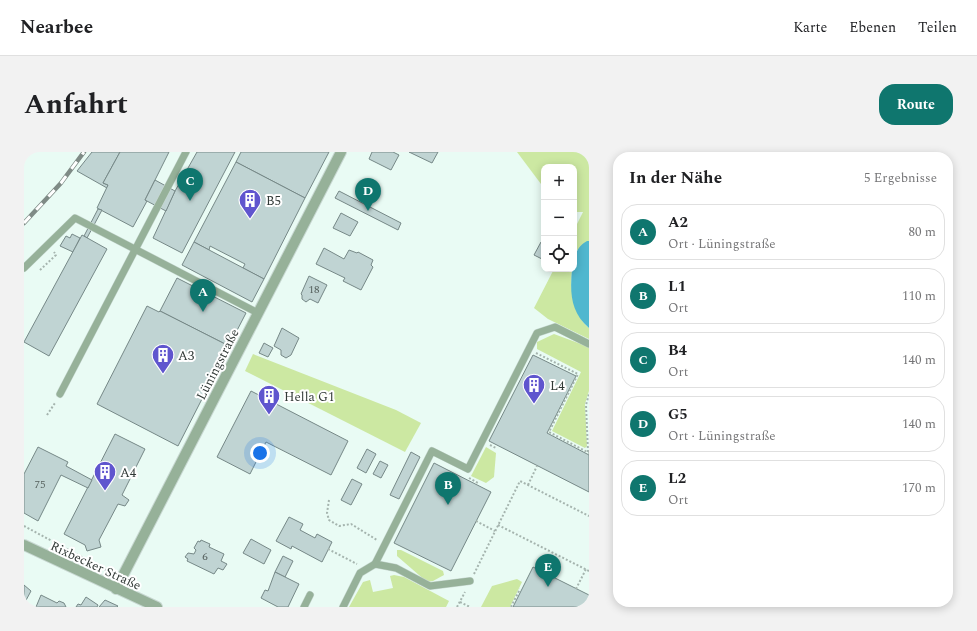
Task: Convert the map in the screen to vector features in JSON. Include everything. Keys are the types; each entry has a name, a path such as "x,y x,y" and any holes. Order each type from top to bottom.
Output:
{"street":[{"name":"Lüningstraße","path":"116,589 341,152"},
{"name":"Rixbecker Straße","path":"24,545 157,607"}],"lane":[{"path":"60,394 186,152"},
{"path":"24,268 75,218 258,313"},
{"path":"375,564 432,450 468,469 536,333 555,327 589,344"},
{"path":"344,607 360,573 365,568 375,564 396,568 430,586 470,581"},
{"path":"304,607 310,595"}],"path":[{"path":"40,270 56,255"},
{"path":"529,349 578,374 549,432 589,452"},
{"path":"589,394 586,405 589,452"},
{"path":"47,415 56,402"},
{"path":"528,485 537,466"},
{"path":"457,607 520,481 589,516"},
{"path":"329,500 327,513 329,520 339,526 351,524 385,545"},
{"path":"476,521 495,531"},
{"path":"498,525 588,570 576,588"},
{"path":"24,526 78,553 121,578"},
{"path":"328,549 365,568"},
{"path":"511,607 520,589"},
{"path":"460,602 470,607"}],"green space":[{"path":"517,152 589,152 589,241 577,250 577,224 583,212 577,212 577,164 541,164 541,184"},
{"path":"552,272 572,272 572,293 576,309 579,316 589,328 589,339 548,319 534,308"},
{"path":"554,334 589,347 589,391 585,404 587,446 585,448 552,431 581,372 537,349 537,342"},
{"path":"253,354 396,410 421,423 405,452 245,371"},
{"path":"486,447 496,453 494,477 486,483 471,476"},
{"path":"397,550 401,550 443,571 444,575 433,581 427,582 397,556"},
{"path":"394,575 404,577 449,601 446,607 349,607 363,582 370,580 373,592 393,588 390,576"},
{"path":"517,579 522,582 510,607 481,607 492,586"}],"water":[{"path":"589,241 589,328 578,315 571,294 572,272 577,272 577,251 583,243"}],"building":[{"path":"92,152 120,152 103,183 108,185 107,188 77,171"},
{"path":"120,152 169,152 145,200 147,201 133,227 97,208 108,185 103,183"},
{"path":"197,152 235,152 182,253 153,238 175,191"},
{"path":"241,152 329,152 305,198 236,162"},
{"path":"372,152 393,152 399,155 391,170 369,159"},
{"path":"409,152 438,152 432,163"},
{"name":"B5","path":"236,162 305,198 264,279 243,268 245,264 210,246 209,250 194,242"},
{"path":"155,180 175,191 166,211 145,200"},
{"path":"339,191 401,223 398,230 335,198"},
{"path":"98,209 102,210 87,238 84,236"},
{"path":"341,213 358,222 350,236 333,228"},
{"path":"72,234 80,238 73,252 60,246 66,236 70,238"},
{"path":"82,235 107,249 49,356 24,342"},
{"path":"194,242 264,279 252,302 182,265"},
{"path":"541,242 541,258 534,255"},
{"path":"324,248 344,259 349,250 358,252 373,260 371,265 373,267 361,290 343,281 345,278 316,264"},
{"path":"309,276 327,285 318,303 310,299 306,302 302,299 301,294"},
{"path":"177,278 246,313 229,346 160,311"},
{"name":"A3","path":"147,306 159,312 160,311 229,346 178,446 97,404"},
{"path":"282,328 299,338 291,355 286,358 281,355 281,350 274,346"},
{"path":"264,343 273,348 268,357 259,353"},
{"name":"L4","path":"533,355 576,376 547,433 589,455 589,492 489,441"},
{"name":"Hella G1","path":"251,391 348,441 331,475 266,442 250,474 217,457"},
{"name":"A4","path":"115,434 145,449 122,495 129,500 125,506 118,504 99,540 101,547 87,551 85,545 64,534"},
{"path":"38,447 68,462 66,466 92,480 88,488 61,475 38,521 24,513 24,474"},
{"path":"367,449 376,454 366,473 357,468"},
{"path":"411,452 420,457 399,499 390,495"},
{"path":"380,461 388,465 381,478 373,474"},
{"path":"434,463 491,492 451,571 394,543"},
{"path":"352,479 362,484 351,505 341,500"},
{"path":"289,517 303,524 300,530 315,538 317,534 332,542 322,562 292,546 291,549 276,541"},
{"path":"251,539 271,550 264,564 243,553"},
{"path":"201,540 210,544 209,547 224,554 221,561 227,564 223,570 218,568 214,574 187,561 188,559 185,557 188,553 194,554 196,550 194,548 198,541 200,542"},
{"path":"283,556 293,561 285,577 275,572"},
{"path":"533,567 589,595 589,607 513,607"},
{"path":"275,572 299,584 288,607 278,607 261,598 265,590 268,591"},
{"path":"24,585 31,591 24,604"},
{"path":"41,595 57,603 59,601 64,603 66,607 36,607"},
{"path":"86,597 98,605 97,607 76,607 78,604 81,605"},
{"path":"105,600 118,606 99,607"}],"railway":[{"path":"24,223 61,183 84,152"}],"place":[{"name":"B4","path":"190,201"},
{"name":"G5","path":"368,211"},
{"name":"B5","path":"250,220"},
{"name":"A2","path":"203,312"},
{"name":"A3","path":"163,374"},
{"name":"L4","path":"534,404"},
{"name":"Hella G1","path":"269,416"},
{"name":"A4","path":"105,492"},
{"name":"L1","path":"448,505"},
{"name":"L2","path":"548,587"}]}
